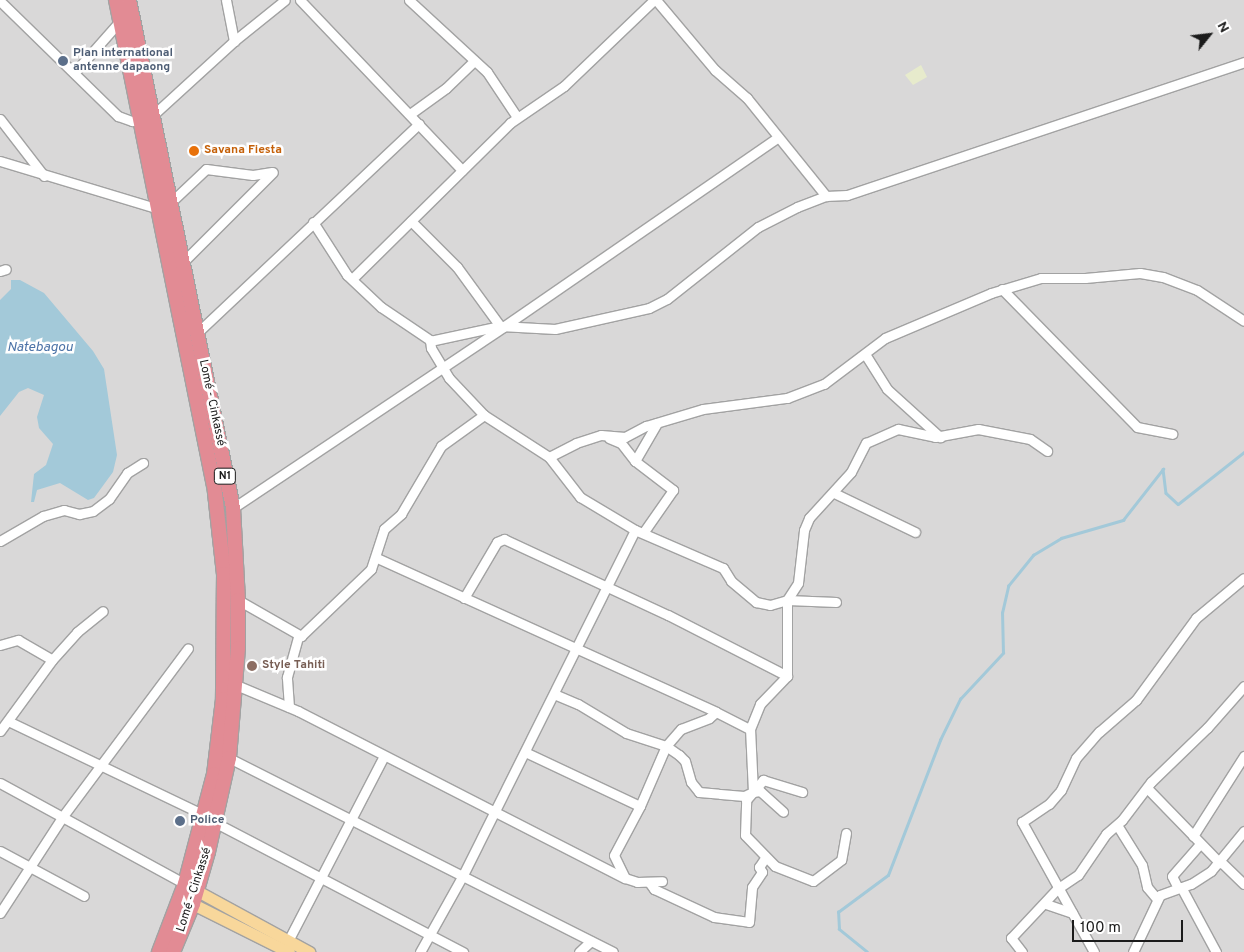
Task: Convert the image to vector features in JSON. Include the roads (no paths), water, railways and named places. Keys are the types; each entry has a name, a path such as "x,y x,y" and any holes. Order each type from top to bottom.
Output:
{"highway":[{"name":"Lomé - Cinkassé","path":"116,0 147,118"},
{"name":"Lomé - Cinkassé","path":"128,0 147,118 222,539 223,699 210,819"},
{"name":"Lomé - Cinkassé","path":"164,207 182,262 233,508 238,600 236,685 229,758 173,952"},
{"name":"Lomé - Cinkassé","path":"159,952 189,894"}],"main road":[{"path":"189,894 288,947 309,952"}],"street":[{"path":"226,0 234,41"},
{"path":"0,1 118,116 132,121 147,118 234,41 285,0"},
{"path":"300,0 462,170"},
{"path":"352,279 510,123 568,83 655,0 715,70 746,98 826,196"},
{"path":"413,1 487,72 517,117"},
{"path":"74,73 120,21"},
{"path":"410,114 446,88 474,61"},
{"path":"430,341 501,327 555,329 657,306 758,226 826,196 847,195 1244,62"},
{"path":"0,119 44,176"},
{"path":"197,333 312,222 419,124"},
{"path":"233,508 778,137"},
{"path":"0,161 44,176 164,207 206,168 253,176 272,172 182,262"},
{"path":"411,221 457,267 501,327"},
{"path":"312,222 352,279 381,307 430,341 456,386 484,415 549,457 580,497 639,531 723,568 731,581 756,602 770,605 783,601 836,602"},
{"path":"549,457 570,445 601,435 625,436 703,409 807,393 851,366 885,338 1002,289 1041,278 1085,278 1140,273 1185,283 1244,321"},
{"path":"1002,289 1137,427 1172,434"},
{"path":"865,354 887,389 940,437"},
{"path":"289,707 287,677 292,649 298,637 370,569 377,558 384,529 401,514 441,446 484,415"},
{"path":"635,461 657,424"},
{"path":"783,601 798,583 804,530 809,518 834,493 851,472 866,443 898,429 940,437 978,429 1030,439 1047,451"},
{"path":"420,952 463,875 492,812 525,752 606,586 639,531 674,493 635,461 622,443 601,435"},
{"path":"0,541 43,516 64,510 80,514 93,511 108,499 127,473 143,463"},
{"path":"834,493 915,532"},
{"path":"464,598 502,538 606,586 787,676"},
{"path":"377,558 716,712 750,730"},
{"path":"1094,952 1057,889 1022,822 1049,804 1061,790 1076,758 1099,732 1136,700 1196,618 1244,578"},
{"path":"238,600 298,637"},
{"path":"753,792 750,730 760,704 787,676 788,611 783,601"},
{"path":"0,731 52,660 77,632 103,611"},
{"path":"0,645 18,640 52,660"},
{"path":"0,913 63,816 188,648"},
{"path":"236,685 289,707 492,812 625,878 649,882 662,881"},
{"path":"1022,952 1011,938 1046,904 1057,889 1078,875 1106,834 1117,825 1147,788 1208,728 1244,686"},
{"path":"554,694 578,704 626,733 666,746 685,761 691,782 699,792 744,796 760,791 783,812"},
{"path":"625,878 614,855 640,806 666,746 681,729 709,718 716,712"},
{"path":"8,721 210,819 463,952"},
{"path":"525,752 640,806"},
{"path":"288,947 321,877 384,756"},
{"path":"1193,836 1244,756"},
{"path":"229,758 352,817 613,952"},
{"path":"802,792 763,780 746,800 745,835 765,858 775,866 813,881 841,860 846,833"},
{"path":"0,783 63,816 189,894"},
{"path":"1147,788 1193,836 1199,845 1244,884"},
{"path":"1117,825 1142,865 1147,887 1157,899"},
{"path":"1133,952 1157,899 1165,892 1180,888 1203,877 1220,862 1244,831"},
{"path":"1199,845 1172,876 1216,952"},
{"path":"0,851 84,896"},
{"path":"649,882 654,889 714,917 749,922 752,887 762,872 759,867 765,858"},
{"path":"1046,904 1072,913"},
{"path":"579,952 591,941"}],"water":[{"name":"Natebagou","path":"11,280 20,280 44,293 93,351 104,369 117,455 113,472 94,498 88,500 60,483 37,490 34,502 31,502 34,474 46,465 53,444 39,428 37,417 44,395 28,388 19,392 0,416 0,300 11,289"}],"waterway":[{"path":"867,952 839,929 838,912 888,875 940,740 960,699 1003,653 1002,613 1008,586 1033,555 1061,538 1123,520 1163,469 1166,493 1178,504 1244,452"}],"place":[{"name":"Plan international antenne dapaong","path":"63,61"},
{"name":"Savana Fiesta","path":"194,151"},
{"name":"Style Tahiti","path":"252,666"},
{"name":"Police","path":"180,821"}]}
